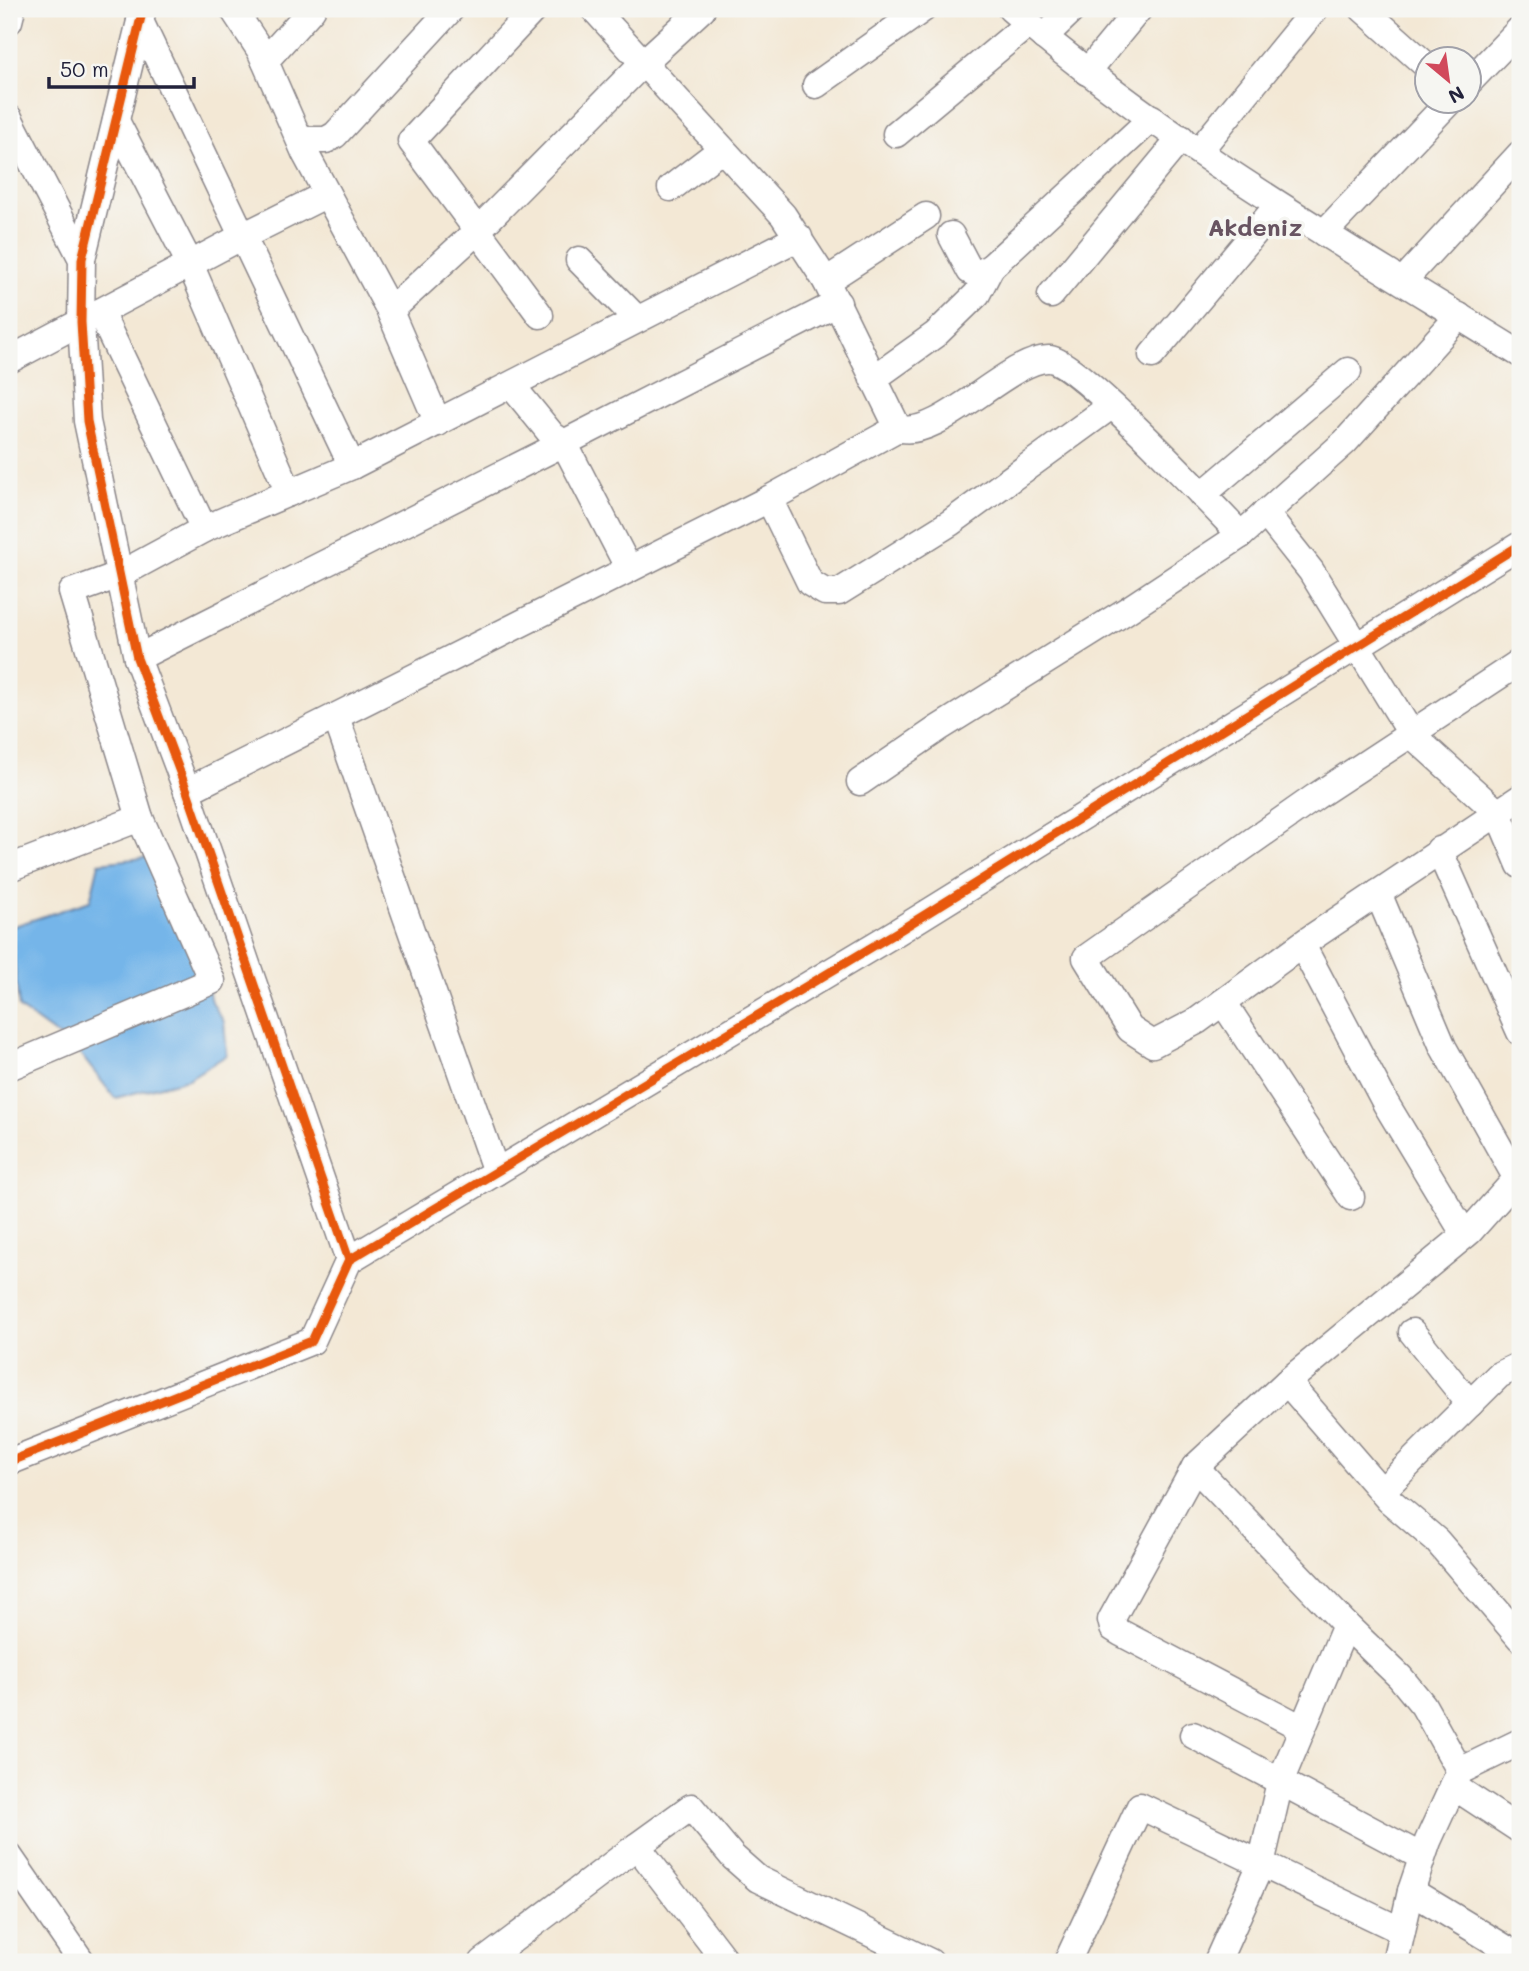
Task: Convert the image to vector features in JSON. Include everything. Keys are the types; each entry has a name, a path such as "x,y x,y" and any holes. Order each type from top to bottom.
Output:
{"street":[{"path":"9,21 12,9"},
{"path":"233,9 265,61 300,140 390,311 438,423"},
{"path":"265,61 312,9"},
{"path":"300,140 326,140 335,135 451,9"},
{"path":"534,9 411,141 540,315"},
{"path":"594,9 783,215 799,237 832,292 898,428"},
{"path":"390,311 477,231 643,63 702,9"},
{"path":"816,85 923,9"},
{"path":"896,134 1028,23 1073,9"},
{"path":"1087,72 1139,9"},
{"path":"1051,295 1315,9"},
{"path":"1363,9 1414,55"},
{"path":"82,260 142,15"},
{"path":"142,15 352,466"},
{"path":"1028,23 1087,72 1278,205 1520,354"},
{"path":"1484,66 1520,29"},
{"path":"1324,233 1436,116"},
{"path":"9,118 82,260 90,317 87,421 137,658 187,791 349,1260"},
{"path":"951,235 970,271 978,274 992,267 1152,118"},
{"path":"116,121 190,264 289,492"},
{"path":"671,188 722,149"},
{"path":"1403,281 1520,154"},
{"path":"9,360 327,194"},
{"path":"1152,355 1278,205"},
{"path":"137,658 564,443 832,292 926,216"},
{"path":"9,1067 212,981 140,818 72,592 119,575 204,529 352,466 799,237"},
{"path":"579,260 637,319"},
{"path":"873,379 936,334 977,294 992,267"},
{"path":"860,782 939,728 1126,611 1241,535 1346,442 1459,316"},
{"path":"90,317 204,529"},
{"path":"187,791 769,499 898,428 912,430 939,419 1030,363 1048,359 1059,362 1159,449 1241,535"},
{"path":"1202,495 1348,371"},
{"path":"512,386 552,435 564,443 629,569"},
{"path":"769,499 810,583 825,592 839,593 950,523 1111,406"},
{"path":"1265,513 1311,571 1412,734 1498,813 1520,865"},
{"path":"9,1461 313,1341 349,1260 897,932 1520,545"},
{"path":"1520,662 1315,797 1086,958 1130,1029 1153,1044 1197,1021 1302,944 1520,798"},
{"path":"335,718 496,1172"},
{"path":"9,868 140,818"},
{"path":"1439,850 1520,1032"},
{"path":"1302,1728 1113,1628 1111,1620 1195,1467 1287,1382 1465,1235 1518,1177 1443,1047 1378,892"},
{"path":"1302,944 1386,1104 1465,1235"},
{"path":"1223,1002 1351,1197"},
{"path":"1412,1332 1471,1404"},
{"path":"1382,1491 1499,1375 1520,1365"},
{"path":"1287,1382 1382,1491 1437,1541 1520,1638"},
{"path":"1195,1467 1346,1625 1400,1677 1423,1705 1457,1779 1520,1830"},
{"path":"1217,1962 1261,1864 1280,1782 1346,1625"},
{"path":"1192,1735 1422,1857"},
{"path":"1395,1962 1411,1891 1422,1857 1457,1779 1520,1742"},
{"path":"1067,1962 1140,1806 1402,1931"},
{"path":"482,1962 516,1953 637,1846 691,1807 733,1857 758,1879 930,1962"},
{"path":"637,1846 726,1962"},
{"path":"9,1856 17,1889 82,1962"},
{"path":"1411,1891 1520,1956"}],"water":[{"path":"152,857 199,925 210,999 224,1022 227,1055 188,1079 115,1098 77,1050 19,1008 11,927 90,901 99,863"}],"cycle path":[{"path":"143,9 82,259 81,322 87,421 137,658 187,791 349,1260"},
{"path":"9,1462 312,1341 349,1260 897,932 1520,545"}],"district":[{"name":"Akdeniz","path":"1255,226"}]}
